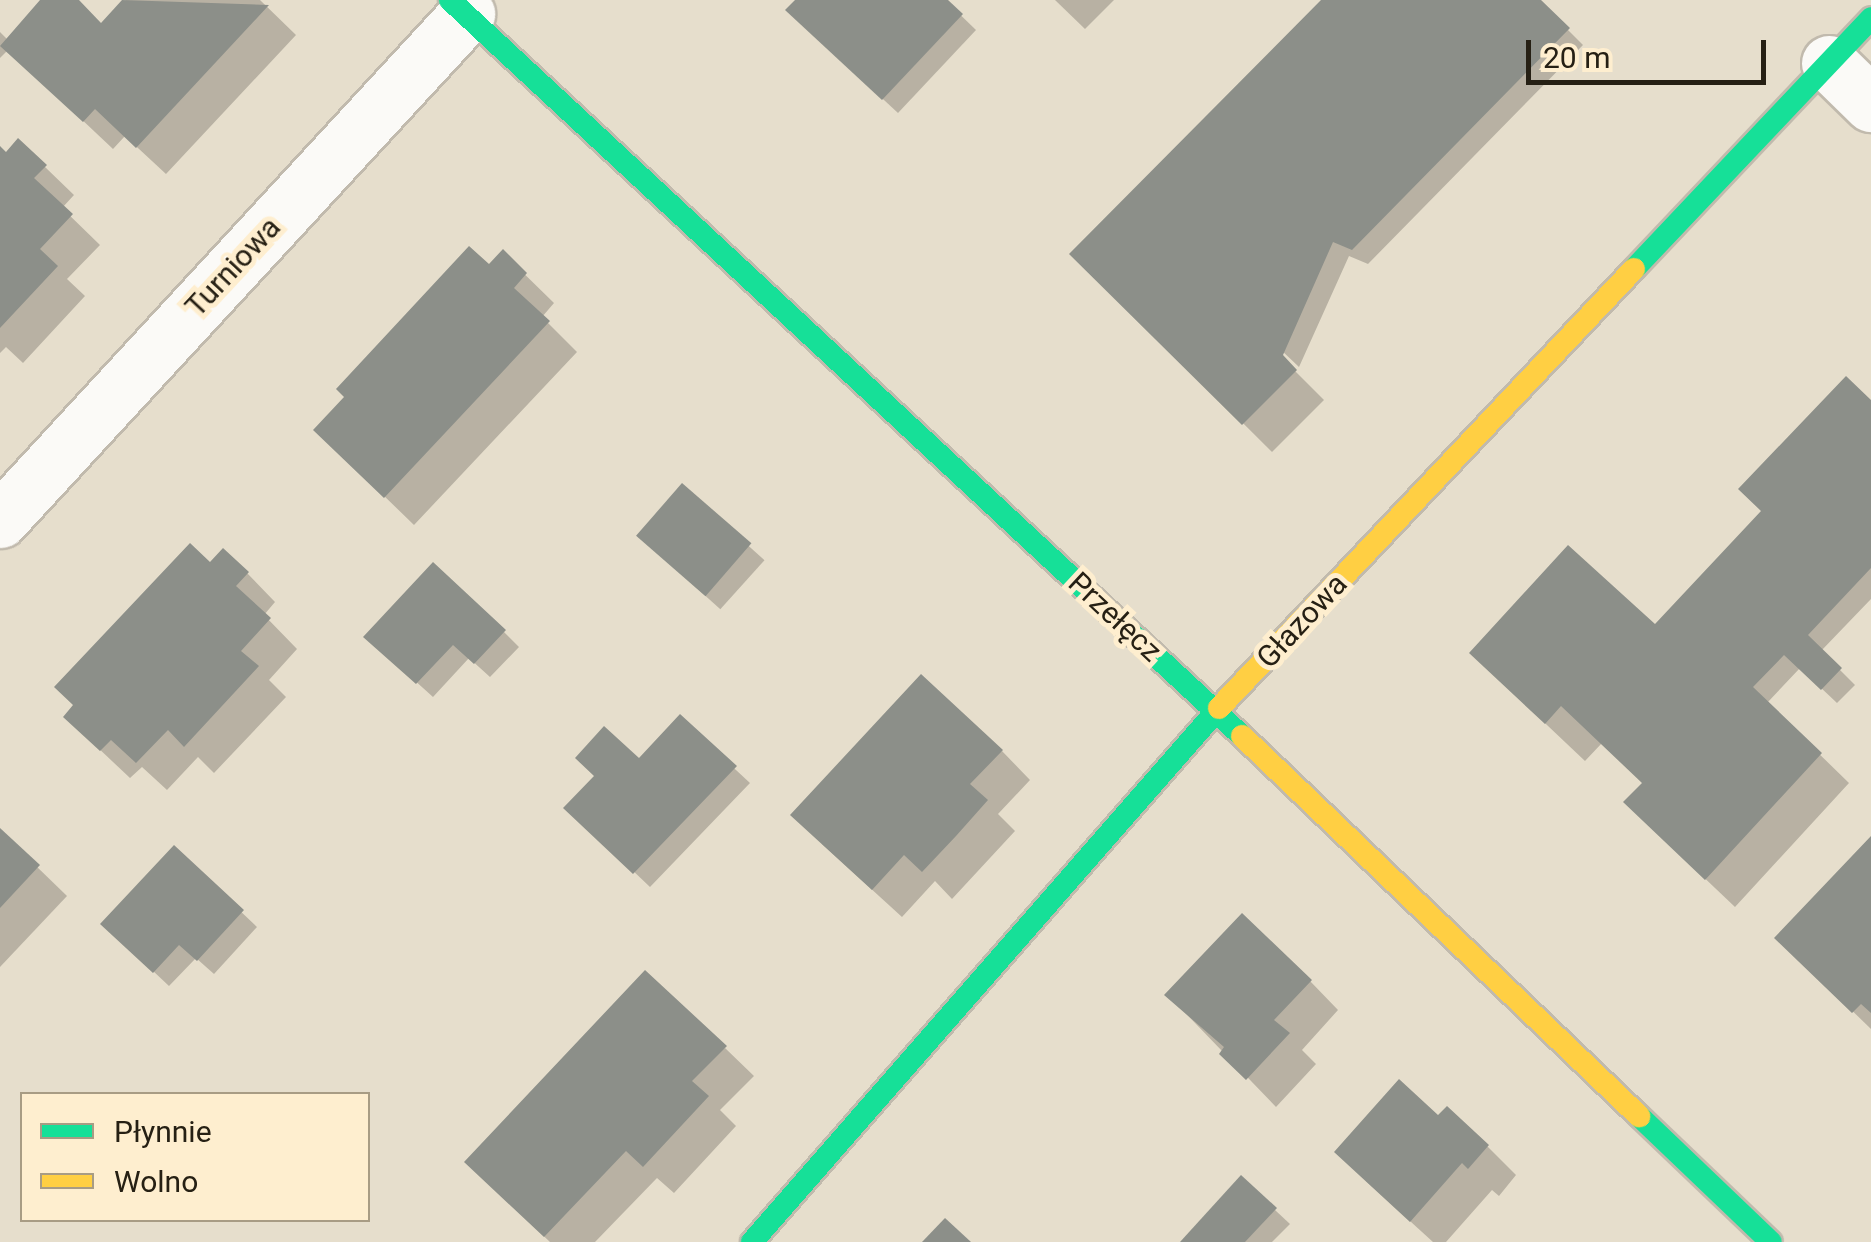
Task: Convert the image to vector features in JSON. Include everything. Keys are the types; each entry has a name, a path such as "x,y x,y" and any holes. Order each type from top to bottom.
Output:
{"street":[{"name":"Turniowa","path":"0,520 459,7"},
{"name":"Przełęcz","path":"459,7 1216,711 1771,1242"},
{"name":"Głazowa","path":"752,1242 1216,711 1871,18"},
{"path":"1829,63 1871,104"}],"building":[{"path":"40,0 79,0 101,23 122,0 269,5 136,148 95,109 83,122 0,46"},
{"path":"795,0 948,0 963,14 882,100 785,10"},
{"path":"1321,0 1541,0 1570,28 1352,250 1333,242 1283,355 1297,370 1242,425 1069,254"},
{"path":"18,138 47,165 34,178 73,214 40,249 58,266 0,328 0,146 6,152"},
{"path":"469,246 489,264 503,249 527,273 514,288 550,321 384,498 313,430 344,397 336,389"},
{"path":"1846,376 1871,400 1871,568 1808,635 1842,668 1821,690 1784,655 1753,687 1822,753 1705,880 1623,802 1642,783 1561,706 1545,724 1469,653 1568,545 1655,624 1761,511 1738,489"},
{"path":"682,483 751,543 706,596 636,536"},
{"path":"190,543 210,562 223,548 249,572 236,586 271,618 241,651 259,666 184,747 168,730 136,763 111,740 100,751 63,717 73,705 54,687"},
{"path":"433,562 506,630 474,664 453,645 416,684 363,637"},
{"path":"921,674 1003,750 970,784 988,800 956,836 922,872 904,855 872,890 790,815"},
{"path":"680,714 737,766 633,874 563,808 594,776 575,758 604,726 639,758"},
{"path":"0,828 40,865 0,908"},
{"path":"1871,836 1871,1013 1861,1004 1852,1013 1774,938"},
{"path":"174,845 244,910 197,961 179,945 153,973 100,924"},
{"path":"1242,913 1312,980 1274,1020 1290,1033 1246,1080 1219,1054 1224,1047 1164,995"},
{"path":"645,970 727,1046 692,1081 709,1096 643,1167 626,1151 544,1237 464,1162"},
{"path":"1399,1079 1438,1115 1447,1106 1489,1145 1468,1169 1462,1163 1410,1222 1334,1152"},
{"path":"1241,1175 1277,1208 1245,1242 1180,1242"},
{"path":"945,1218 971,1242 922,1242"}],"traffic: fast":[{"path":"450,0 1242,736"},
{"path":"1634,269 1871,18"},
{"path":"752,1242 1219,708"},
{"path":"1639,1116 1771,1242"}],"traffic: slow":[{"path":"1219,708 1634,269"},
{"path":"1242,736 1639,1116"}]}
